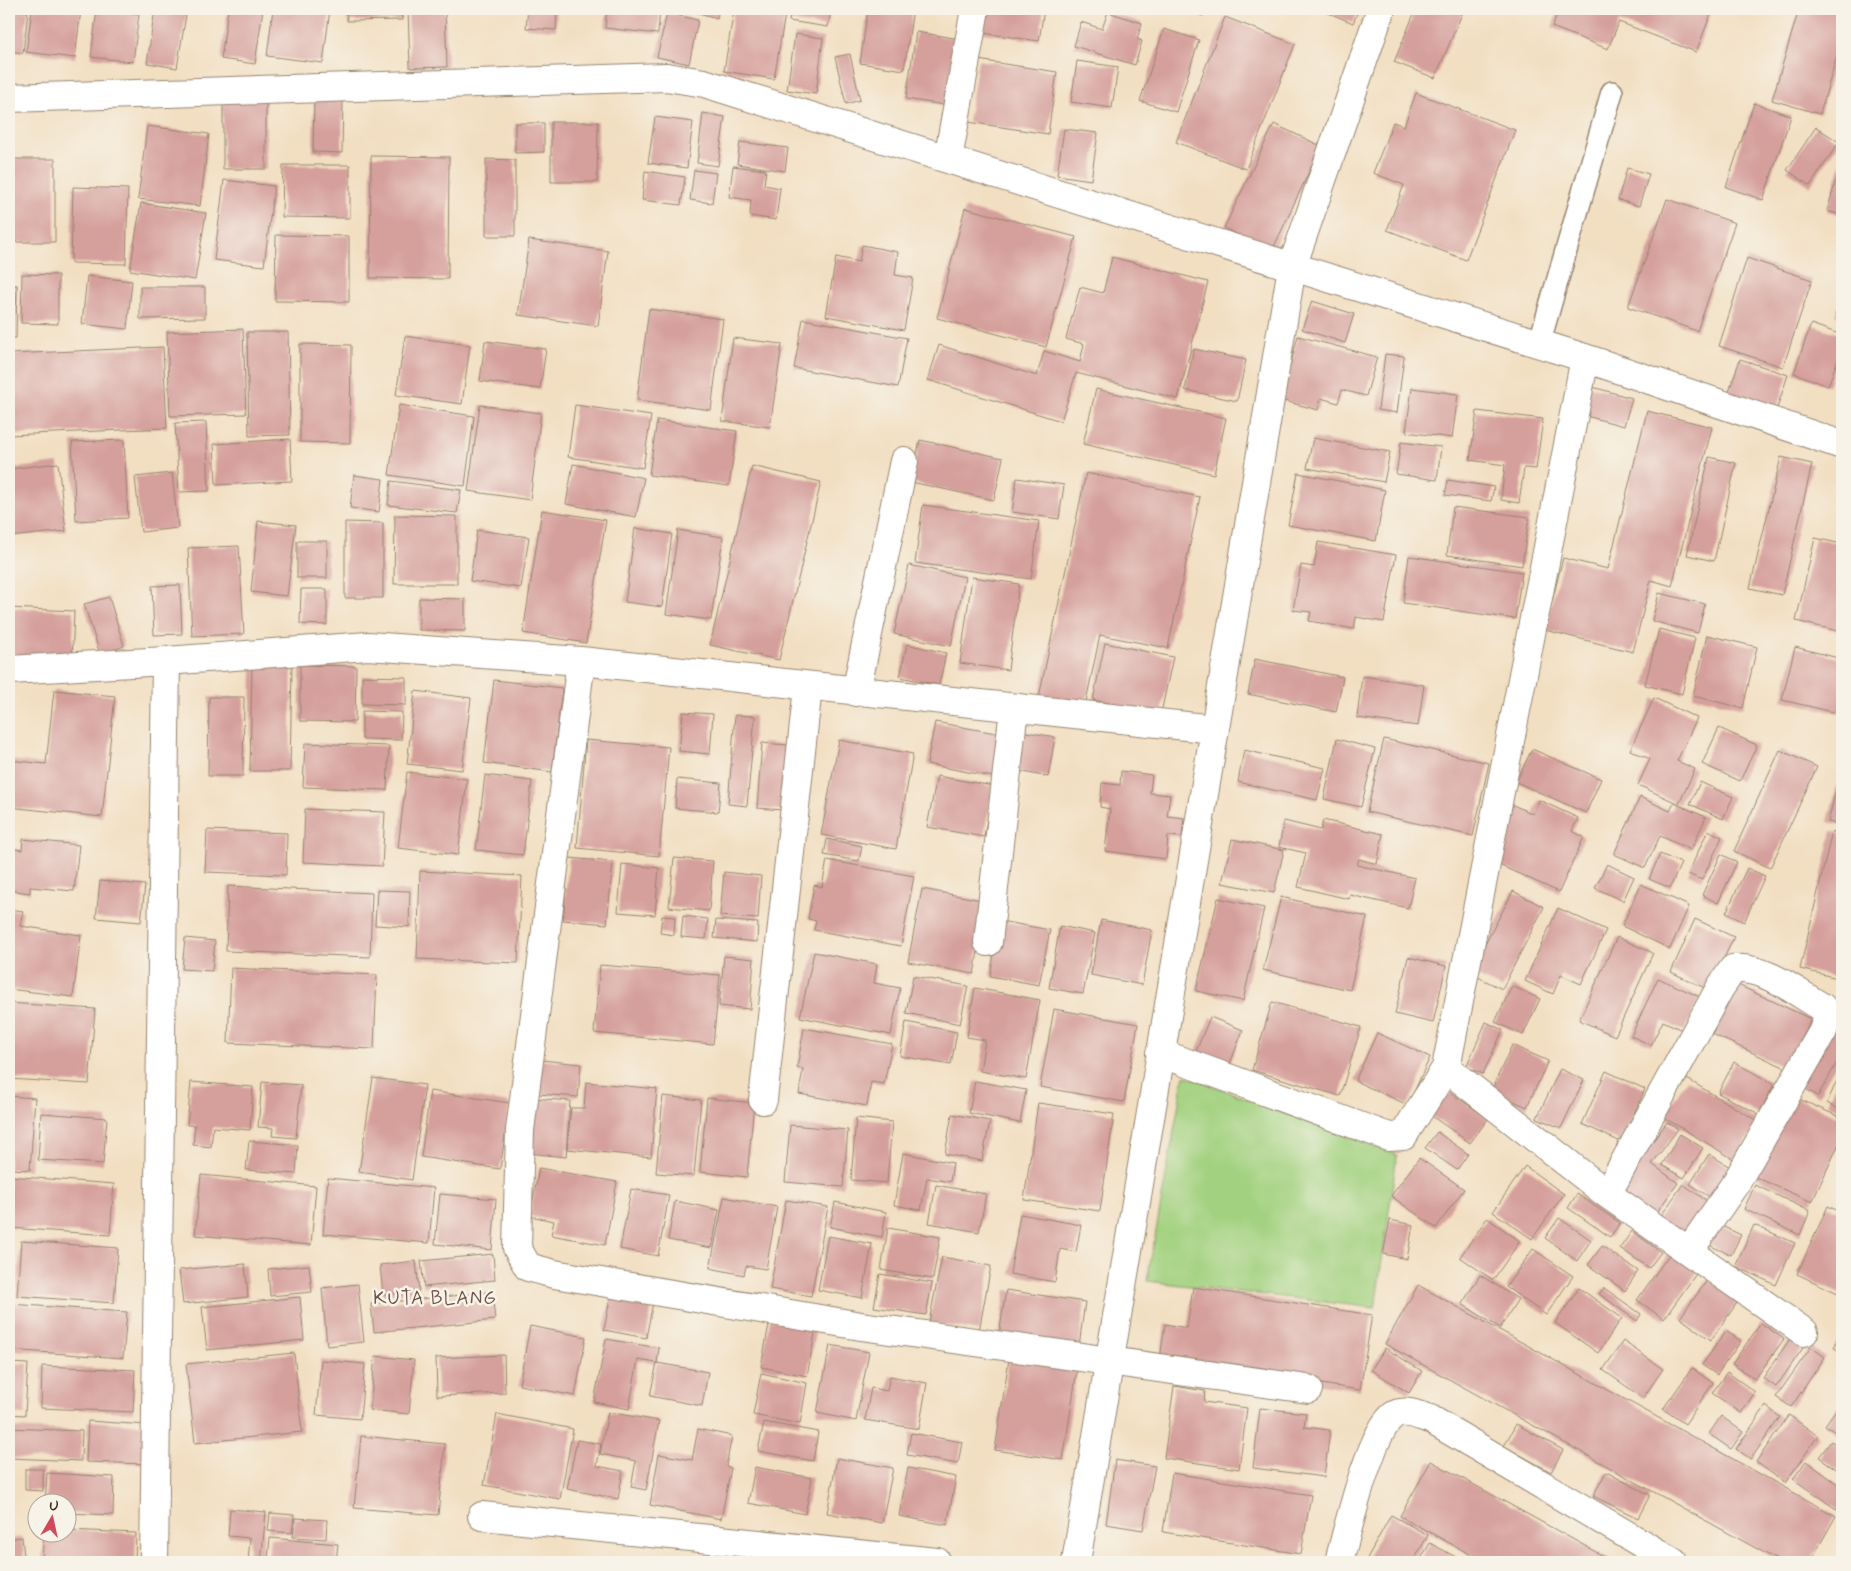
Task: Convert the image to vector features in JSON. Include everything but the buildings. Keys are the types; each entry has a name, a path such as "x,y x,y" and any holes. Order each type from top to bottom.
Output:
{"street":[{"path":"948,159 975,9"},
{"path":"1076,1562 1214,729 1276,374 1292,267 1381,9"},
{"path":"9,98 667,76 704,83 1585,358 1842,445"},
{"path":"1160,1053 1389,1137 1403,1136 1446,1068 1585,358"},
{"path":"856,692 904,461"},
{"path":"9,670 368,646 581,661 808,687 1214,729"},
{"path":"154,1562 166,661"},
{"path":"581,661 520,1130 517,1248 528,1267 554,1274 861,1326 1308,1389"},
{"path":"763,1100 808,687"},
{"path":"988,942 1014,708"},
{"path":"1607,1194 1720,988 1733,969 1744,968 1764,974 1822,1007 1828,1016 1823,1031 1737,1181 1689,1251"},
{"path":"1446,1068 1607,1194 1804,1332"},
{"path":"1339,1562 1358,1491 1384,1426 1394,1415 1406,1412 1430,1419 1673,1562"},
{"path":"482,1516 937,1562"}],"lane":[{"path":"1539,344 1612,92"}],"green space":[{"path":"1184,1075 1397,1155 1375,1308 1147,1281"}],"district":[{"name":"KUTA BLANG","path":"435,1298"}]}
